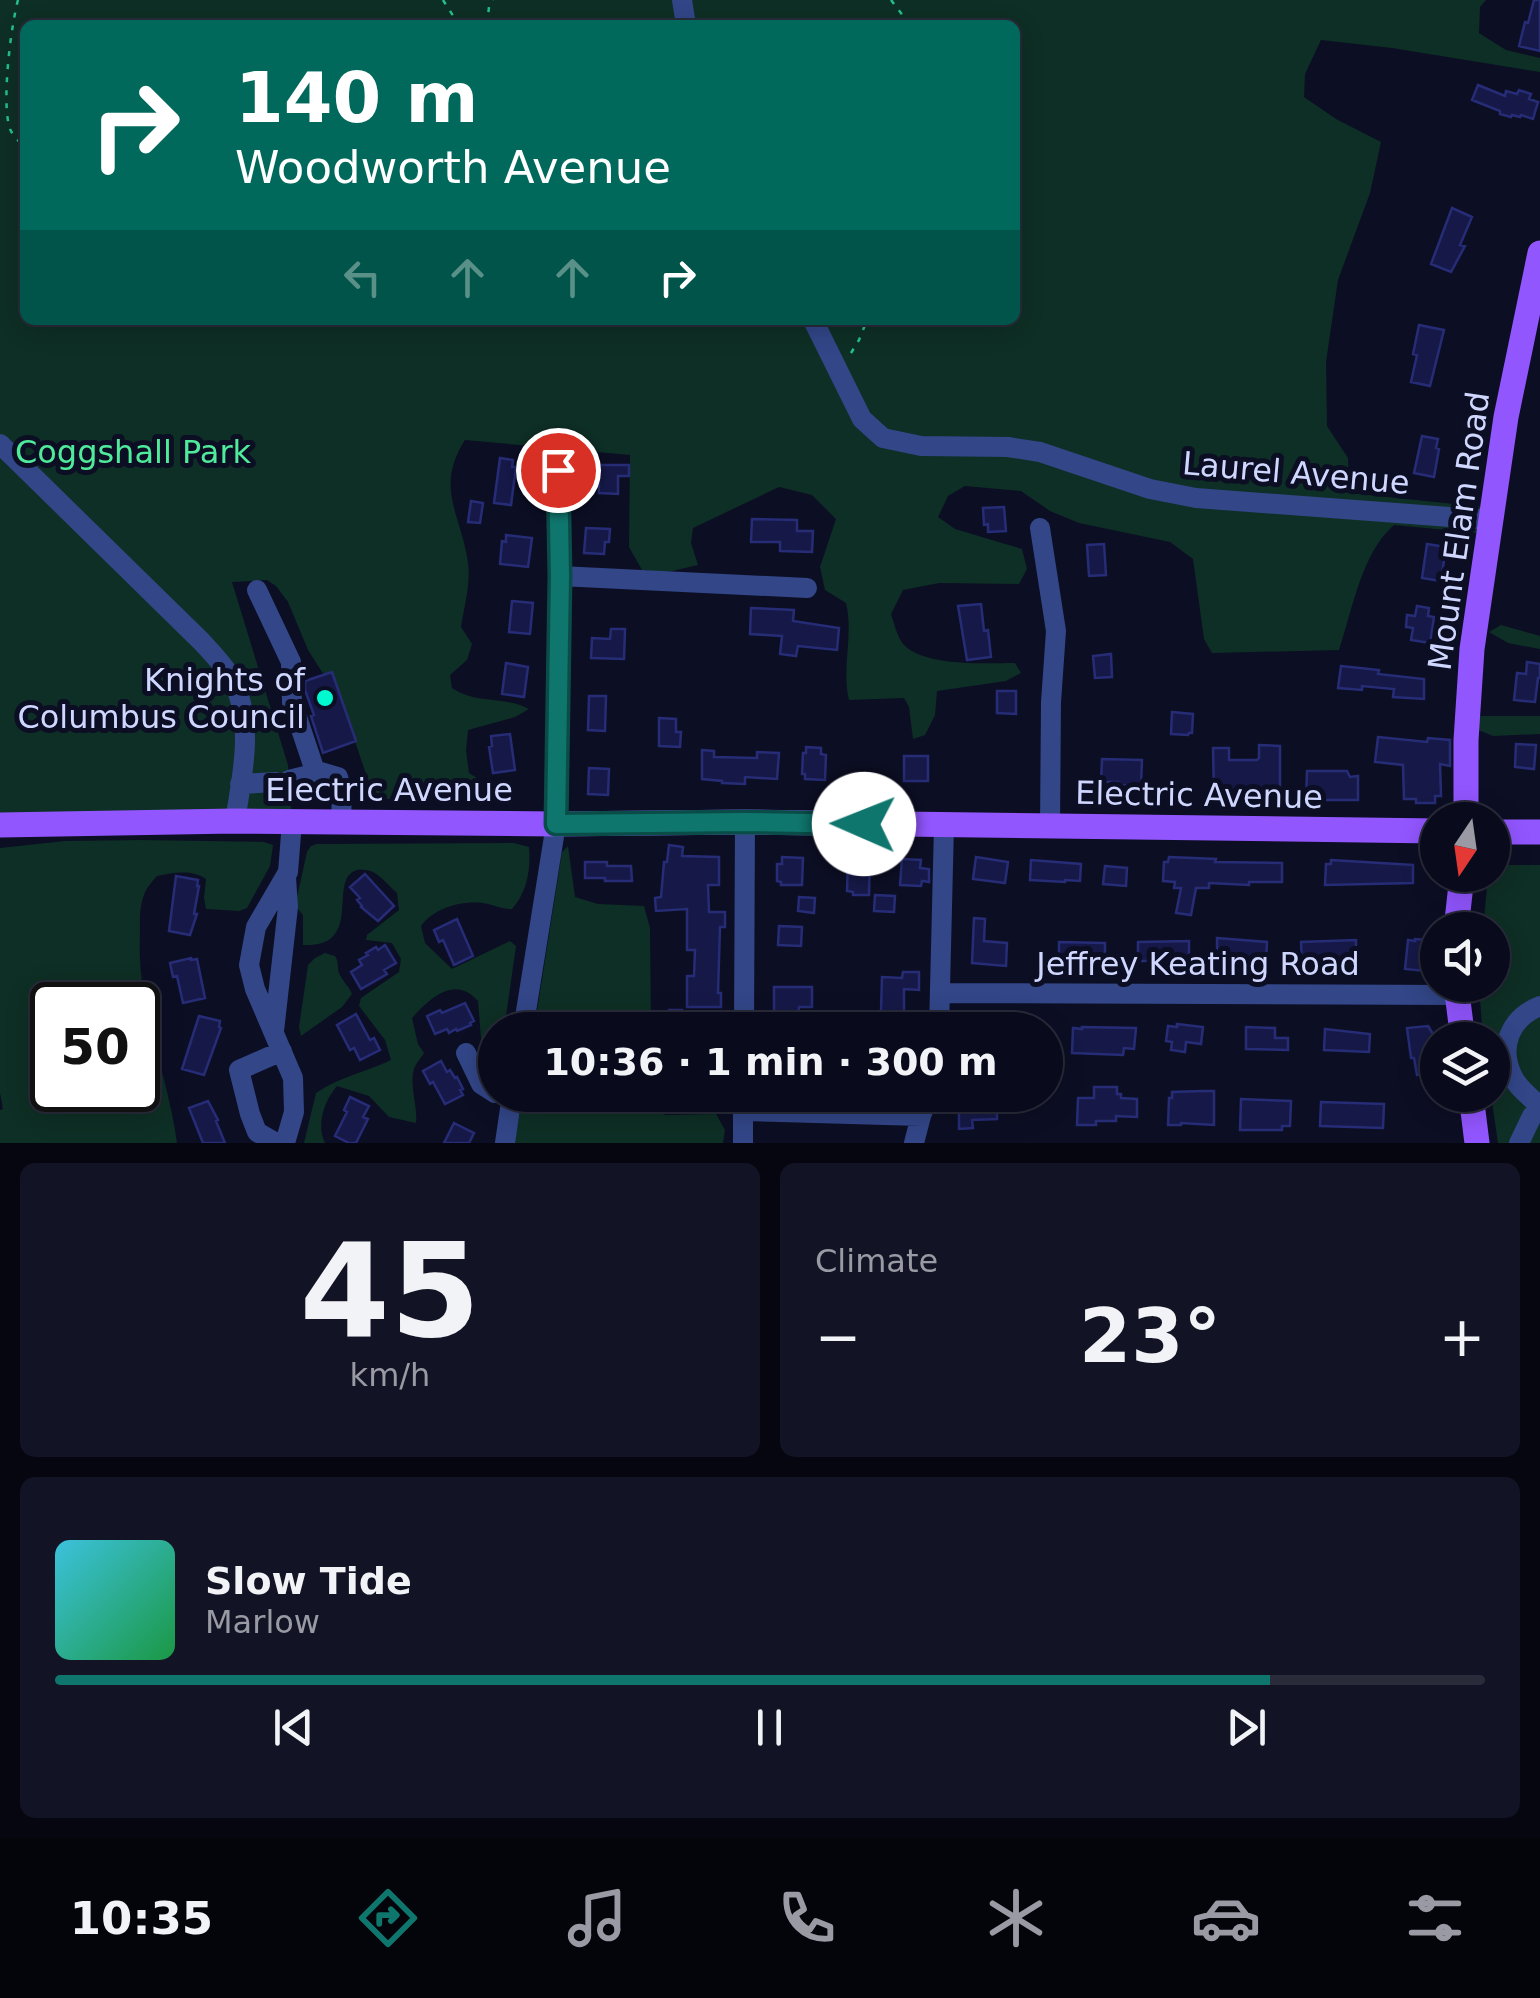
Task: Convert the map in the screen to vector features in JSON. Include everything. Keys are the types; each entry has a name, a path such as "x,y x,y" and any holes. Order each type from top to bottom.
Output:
{"main road":[{"name":"Mount Elam Road","path":"1466,802 1471,667 1490,520 1506,416 1540,253"},
{"name":"Electric Avenue","path":"0,824 745,822 1420,832"},
{"path":"1510,832 1540,832"},
{"path":"1472,1112 1477,1143"}],"street":[{"name":"Laurel Avenue","path":"815,325 862,419 883,438 921,446 1008,447 1040,452 1150,488 1196,498 1490,520"},
{"path":"0,444 202,642 231,677 242,707 246,746 234,821"},
{"path":"527,1012 556,824 558,470"},
{"path":"1040,528 1056,631 1050,702 1050,825"},
{"path":"560,576 807,588"},
{"path":"258,590 291,662 292,702 316,774"},
{"path":"240,784 328,773 338,777 341,822"},
{"path":"278,1042 292,822"},
{"path":"744,1012 745,822"},
{"path":"939,1012 944,825"},
{"path":"286,878 256,927 250,958 252,982 292,1073 295,1095 286,1143"},
{"name":"Jeffrey Keating Road","path":"940,992 1420,990"},
{"path":"1520,1143 1540,1107 1514,1079 1506,1057 1507,1041 1512,1026 1523,1014 1540,1006"},
{"path":"276,1143 258,1132 239,1070 278,1042"},
{"path":"466,1053 478,1080"},
{"path":"505,1143 510,1112"},
{"path":"743,1112 743,1143"},
{"path":"866,1112 920,1116"},
{"path":"914,1143 922,1112"}],"path":[{"path":"18,0 8,110 10,130 20,142"},
{"path":"890,0 906,20"},
{"path":"836,368 846,360 865,325"}],"green space":[{"name":"Coggshall Park","path":"0,0 1486,0 1480,7 1479,33 1506,50 1540,58 1540,72 1321,40 1305,74 1304,97 1381,142 1370,193 1338,280 1326,362 1327,426 1348,458 1349,493 1492,508 1488,534 1394,525 1366,566 1339,650 1212,653 1204,639 1193,559 1170,542 1079,523 1050,511 1021,491 965,486 948,496 938,517 955,529 1022,549 1027,569 1019,584 939,583 903,590 891,614 903,644 925,657 1015,663 1021,673 1006,681 937,691 935,715 925,735 913,739 904,698 849,700 846,603 825,590 820,567 836,519 812,495 779,487 693,528 691,543 698,565 668,572 642,570 629,547 630,455 465,440 456,457 451,488 469,571 461,627 472,644 467,660 450,675 452,688 529,709 515,717 468,730 469,773 495,784 489,796 471,800 385,799 371,789 332,673 324,675 308,650 288,602 267,580 232,582 288,765 292,822 0,825"},
{"path":"1501,625 1540,636 1540,649 1508,643 1489,632"},
{"path":"1479,716 1540,716 1540,734 1493,736 1476,729"},
{"path":"141,840 273,845 270,866 247,908 239,911 206,909 206,879 200,876 157,876 146,890 140,914 142,982 30,982 30,1112 160,1112 160,1063 177,1143 0,1143 0,848 65,841"},
{"path":"514,843 529,847 529,864 524,888 512,909 460,904 442,909 421,926 425,943 452,969 510,941 516,946 507,1012 479,1012 478,1001 469,993 443,992 412,1018 424,1053 413,1076 416,1123 389,1117 369,1096 337,1086 323,1113 321,1129 325,1143 304,1143 316,1093 391,1060 385,1040 359,1006 361,998 399,972 401,959 392,943 366,940 367,935 399,910 397,893 376,874 365,870 348,876 340,925 334,936 322,943 303,945 303,915 295,906 307,852 317,844"},
{"path":"568,846 575,897 598,904 644,906 650,928 651,1012 537,1012 562,852"},
{"path":"1510,865 1540,865 1540,1143 1498,1143 1493,1112 1510,1112 1510,1022 1482,1022 1480,1002 1510,1002 1510,912 1485,912 1486,892 1510,892"},
{"path":"325,953 335,956 339,973 352,994 342,1007 301,1036 308,965"},
{"path":"520,1112 716,1114 725,1130 723,1143 514,1143"}],"building":[{"path":"1534,0 1540,0 1540,51 1519,46"},
{"path":"1478,85 1505,96 1506,91 1517,94 1519,90 1531,94 1529,99 1538,102 1533,119 1500,114 1472,100"},
{"path":"1452,208 1472,217 1460,245 1465,246 1451,272 1431,264"},
{"path":"1419,325 1444,330 1430,386 1411,382"},
{"path":"1422,436 1438,439 1434,477 1414,473"},
{"path":"500,458 513,460 512,467 516,467 511,505 494,503"},
{"path":"592,465 629,465 629,476 618,476 618,494 599,493 599,476 591,476"},
{"path":"471,501 483,503 480,523 468,522"},
{"path":"1004,507 1006,531 988,532 983,508"},
{"path":"752,519 797,520 797,531 813,531 812,552 780,551 780,542 751,542"},
{"path":"586,528 610,529 604,554 584,553"},
{"path":"506,535 532,538 528,567 500,564"},
{"path":"1104,544 1106,575 1089,576 1087,545"},
{"path":"1427,544 1446,547 1441,581 1422,578"},
{"path":"512,601 533,603 530,634 509,632"},
{"path":"981,604 991,657 967,660 958,606"},
{"path":"1417,606 1429,608 1428,616 1434,617 1430,643 1411,640 1413,628 1406,627 1407,615 1415,616"},
{"path":"751,608 794,610 793,621 839,628 837,650 798,646 796,656 780,654 782,636 750,634"},
{"path":"611,629 625,629 624,659 591,658 592,638 610,639"},
{"path":"1111,654 1112,677 1095,678 1093,656"},
{"path":"1527,662 1540,664 1535,702 1514,700 1517,673 1526,674"},
{"path":"506,663 528,667 524,697 502,694"},
{"path":"1341,666 1424,679 1424,699 1393,697 1394,689 1338,688"},
{"name":"Knights of Columbus Council","path":"332,672 356,741 323,753 305,681"},
{"path":"997,691 1016,691 1016,714 997,713"},
{"path":"589,696 606,696 605,731 588,730"},
{"path":"1172,712 1193,714 1192,733 1171,734"},
{"path":"659,718 676,719 676,732 681,732 680,747 659,746"},
{"path":"510,734 515,770 493,773 491,736"},
{"path":"1378,737 1450,740 1450,766 1440,764 1441,796 1435,796 1435,802 1404,799 1403,765 1375,762"},
{"path":"1516,744 1536,745 1534,769 1515,767"},
{"path":"1259,745 1280,746 1280,794 1214,793 1213,748 1229,748 1229,760 1257,760"},
{"path":"806,747 821,748 821,754 826,755 825,780 805,779 802,774"},
{"path":"702,750 714,751 714,757 757,758 757,752 779,753 777,779 745,777 745,784 702,779"},
{"path":"904,756 928,756 928,781 904,781"},
{"path":"1102,759 1142,760 1141,786 1101,782"},
{"path":"589,768 609,769 608,795 588,794"},
{"path":"1307,771 1347,771 1350,777 1358,776 1358,800 1306,800"},
{"path":"669,845 683,847 682,856 719,857 719,885 708,885 709,912 725,912 725,927 720,927 721,1007 687,1007 687,976 694,976 695,950 687,950 687,909 656,911 655,898 661,897"},
{"path":"855,854 870,854 869,895 847,891 848,859 855,859"},
{"path":"782,857 803,858 802,885 781,885 777,881 777,864 782,864"},
{"path":"976,857 1008,862 1005,883 973,879"},
{"path":"1169,857 1282,863 1282,882 1209,883 1209,888 1196,888 1191,915 1176,913 1181,888 1174,888 1175,882 1163,881 1164,862"},
{"path":"902,859 921,860 920,868 929,869 929,882 922,881 921,886 900,885"},
{"path":"1031,860 1081,864 1080,881 1030,880"},
{"path":"1331,860 1413,865 1413,883 1325,885 1326,864 1331,864"},
{"path":"585,862 631,866 632,881 585,878"},
{"path":"1105,866 1127,868 1126,886 1103,884"},
{"path":"365,874 394,906 378,921 361,907 357,900 360,898 350,887"},
{"path":"176,876 198,880 197,914 190,935 169,931"},
{"path":"875,895 895,896 894,912 874,911"},
{"path":"799,897 815,898 814,913 798,911"},
{"path":"974,918 985,919 984,941 1007,943 1006,966 972,963"},
{"path":"457,919 473,956 454,965 434,930"},
{"path":"779,926 802,927 801,946 778,945"},
{"path":"1217,938 1267,942 1266,963 1217,956"},
{"path":"1420,939 1420,970 1405,969 1408,940"},
{"path":"1356,940 1356,957 1302,964 1301,942"},
{"path":"1189,941 1189,964 1138,961 1138,942"},
{"path":"1059,942 1105,943 1105,962 1059,962"},
{"path":"385,945 396,963 384,970 387,974 361,989 351,972 362,965 359,960 366,953"},
{"path":"197,959 205,998 183,1003 170,963"},
{"path":"903,972 919,972 919,990 904,989 904,1012 881,1011 882,977 902,978"},
{"path":"774,987 812,987 812,1007 799,1007 799,1012 774,1012"},
{"path":"465,1003 474,1021 471,1025 435,1034 427,1016"},
{"path":"356,1014 380,1050 360,1060 337,1025"},
{"path":"199,1016 220,1021 221,1028 204,1075 182,1069"},
{"path":"1168,1026 1203,1027 1201,1044 1186,1042 1185,1052 1171,1050 1172,1042 1166,1041"},
{"path":"1246,1027 1275,1028 1275,1038 1288,1038 1288,1050 1246,1049"},
{"path":"1420,1027 1420,1074 1411,1058 1407,1028"},
{"path":"1073,1028 1136,1028 1134,1049 1124,1048 1123,1055 1072,1053"},
{"path":"1325,1029 1370,1034 1369,1052 1324,1050"},
{"path":"441,1061 463,1089 463,1095 445,1104 423,1071"},
{"path":"1094,1087 1117,1087 1121,1098 1137,1099 1137,1117 1116,1116 1116,1121 1077,1125 1078,1098 1094,1098"},
{"path":"1214,1091 1214,1125 1168,1125 1172,1092"},
{"path":"350,1097 369,1106 363,1117 368,1119 356,1143 335,1136"},
{"path":"1241,1099 1291,1101 1290,1126 1282,1126 1282,1130 1240,1130"},
{"path":"208,1101 225,1143 203,1143 189,1108"},
{"path":"1321,1102 1384,1104 1383,1128 1320,1126"},
{"path":"959,1112 997,1112 997,1119 972,1120 973,1128 959,1129"},
{"path":"454,1123 474,1133 469,1143 444,1143"}],"place":[{"name":"Knights of Columbus Council","path":"325,698"}],"route":[{"path":"558,470 556,824 864,824"}]}
